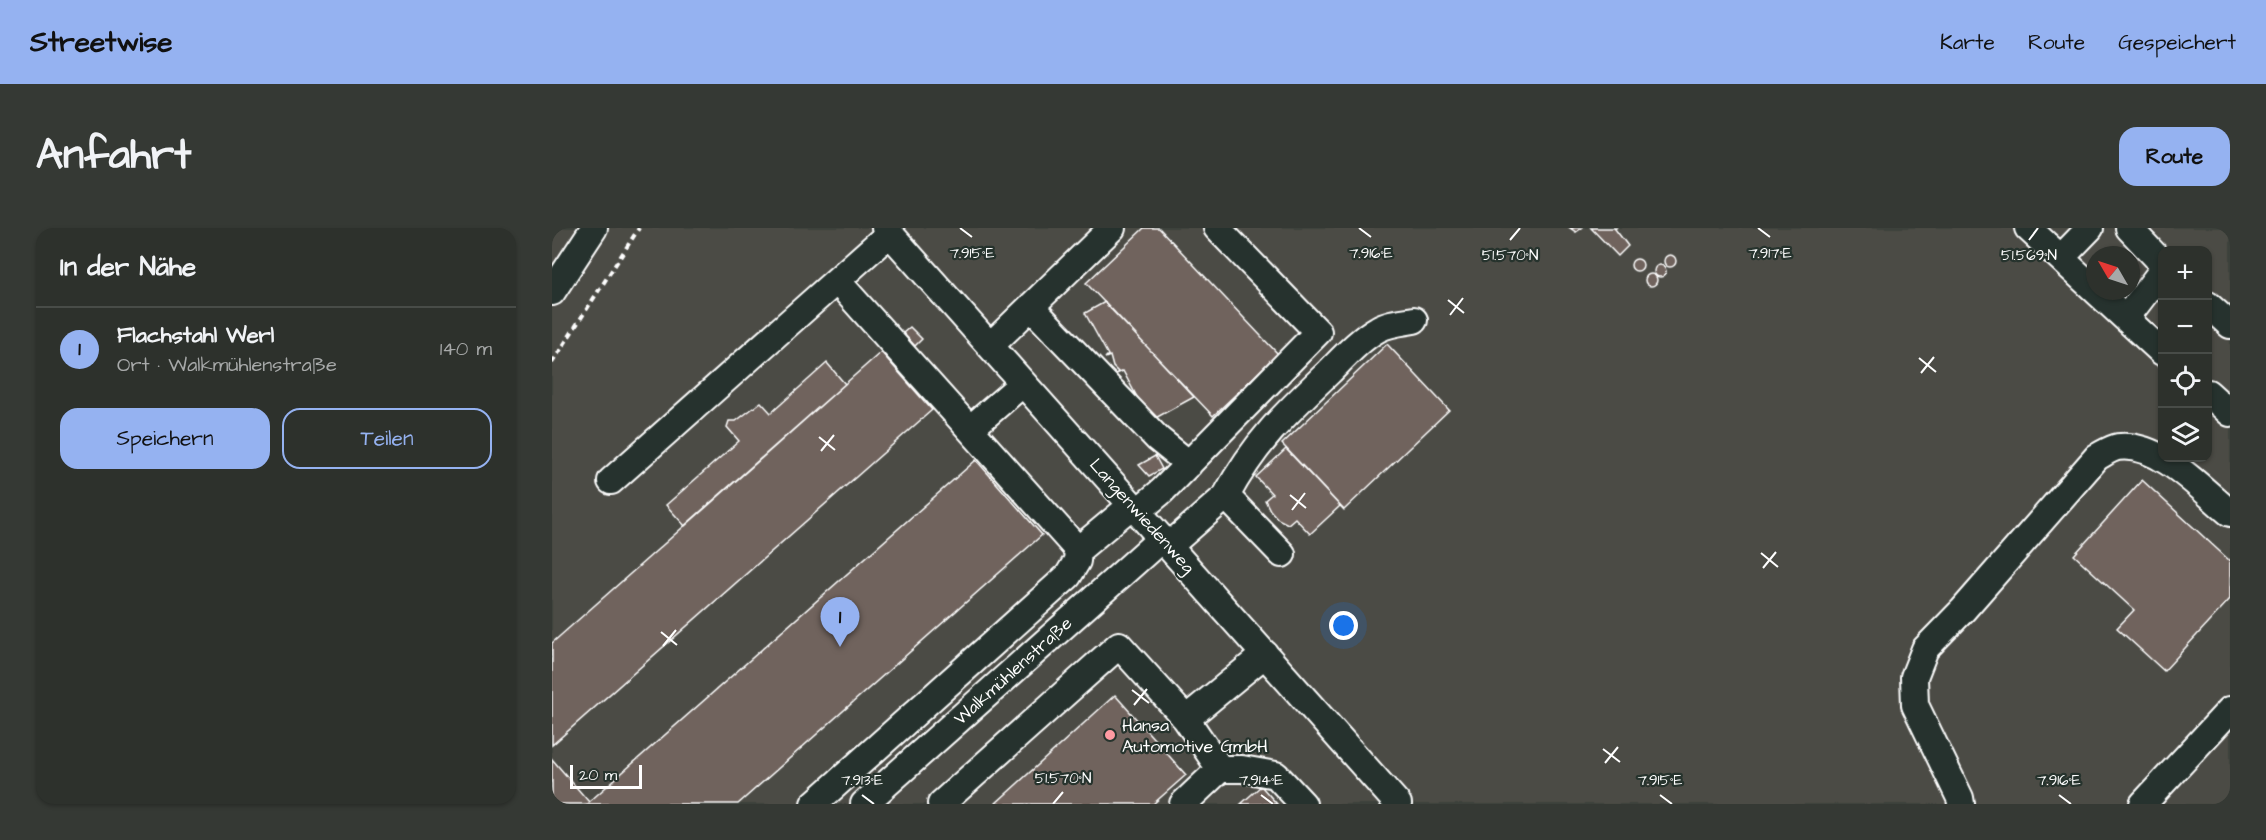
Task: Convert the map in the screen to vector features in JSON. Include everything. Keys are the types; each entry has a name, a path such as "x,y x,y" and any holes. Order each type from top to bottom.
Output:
{"street":[{"path":"552,292 594,228"},
{"path":"990,346 1112,228"},
{"path":"1078,550 1162,491 1318,332 1217,228"},
{"path":"2028,228 2086,281"},
{"path":"2061,258 2090,228"},
{"path":"611,481 837,281 887,231"},
{"name":"Langenwiedenweg","path":"887,231 1398,804"},
{"path":"2142,233 2158,256"},
{"path":"2126,318 2158,277"},
{"path":"814,804 1068,576 1077,561 1078,550 837,281"},
{"path":"2107,300 2158,347"},
{"path":"1031,307 1158,439 1189,464"},
{"path":"2212,308 2230,325"},
{"path":"1282,554 1226,496 1241,468 1259,442 1283,416 1360,342 1379,328 1414,320"},
{"path":"970,429 1023,383"},
{"path":"2212,397 2230,413"},
{"path":"1961,804 1915,705 1914,677 1925,649 1963,610 2097,457 2115,447 2140,448 2171,463 2230,513"},
{"name":"Walkmühlenstraße","path":"864,804 1166,542 1226,496"},
{"path":"941,804 1119,645 1186,719 1220,769"},
{"path":"1186,719 1265,654"},
{"path":"2143,804 2230,710"},
{"path":"1184,804 1220,769 1242,769 1276,775 1303,804"}],"path":[{"path":"552,363 639,228"}],"shaded area":[{"path":"552,228 2230,228 2230,804 552,804"}],"building":[{"path":"1144,228 1159,228 1278,354 1213,416 1086,283"},
{"path":"1570,228 1582,228 1576,232"},
{"path":"1591,228 1616,228 1628,246 1618,256"},
{"path":"1672,255 1676,261 1672,267 1668,267 1664,259"},
{"path":"1639,259 1642,260 1642,270 1635,271 1632,270 1631,263 1632,260"},
{"path":"1662,265 1666,271 1662,277 1658,277 1654,269"},
{"path":"1653,274 1657,280 1653,286 1649,286 1645,278"},
{"path":"1105,302 1194,397 1150,421 1123,371 1114,375 1118,372 1113,367 1110,356 1105,358 1108,355 1085,313"},
{"path":"910,327 922,339 915,346 903,333"},
{"path":"1387,344 1449,410 1344,510 1282,444"},
{"path":"881,352 932,410 552,745 552,643"},
{"path":"827,363 845,384 685,526 666,505 739,441 727,427 729,421 736,421 761,402 771,413"},
{"path":"1286,449 1340,506 1310,534 1295,518 1288,524 1278,519 1265,500 1272,494 1256,477"},
{"path":"1155,456 1162,469 1149,476 1139,465"},
{"path":"976,460 1042,535 738,804 552,804 552,759 589,802"},
{"path":"2142,480 2230,561 2230,599 2164,671 2117,628 2134,610 2074,555"},
{"name":"Hansa Automotive GmbH","path":"1115,695 1186,775 1153,804 995,804"},
{"path":"1261,786 1277,804 1241,804"}],"place":[{"name":"Flachstahl Werl","path":"840,647"},
{"name":"Hansa Automotive GmbH","path":"1110,735"}]}
